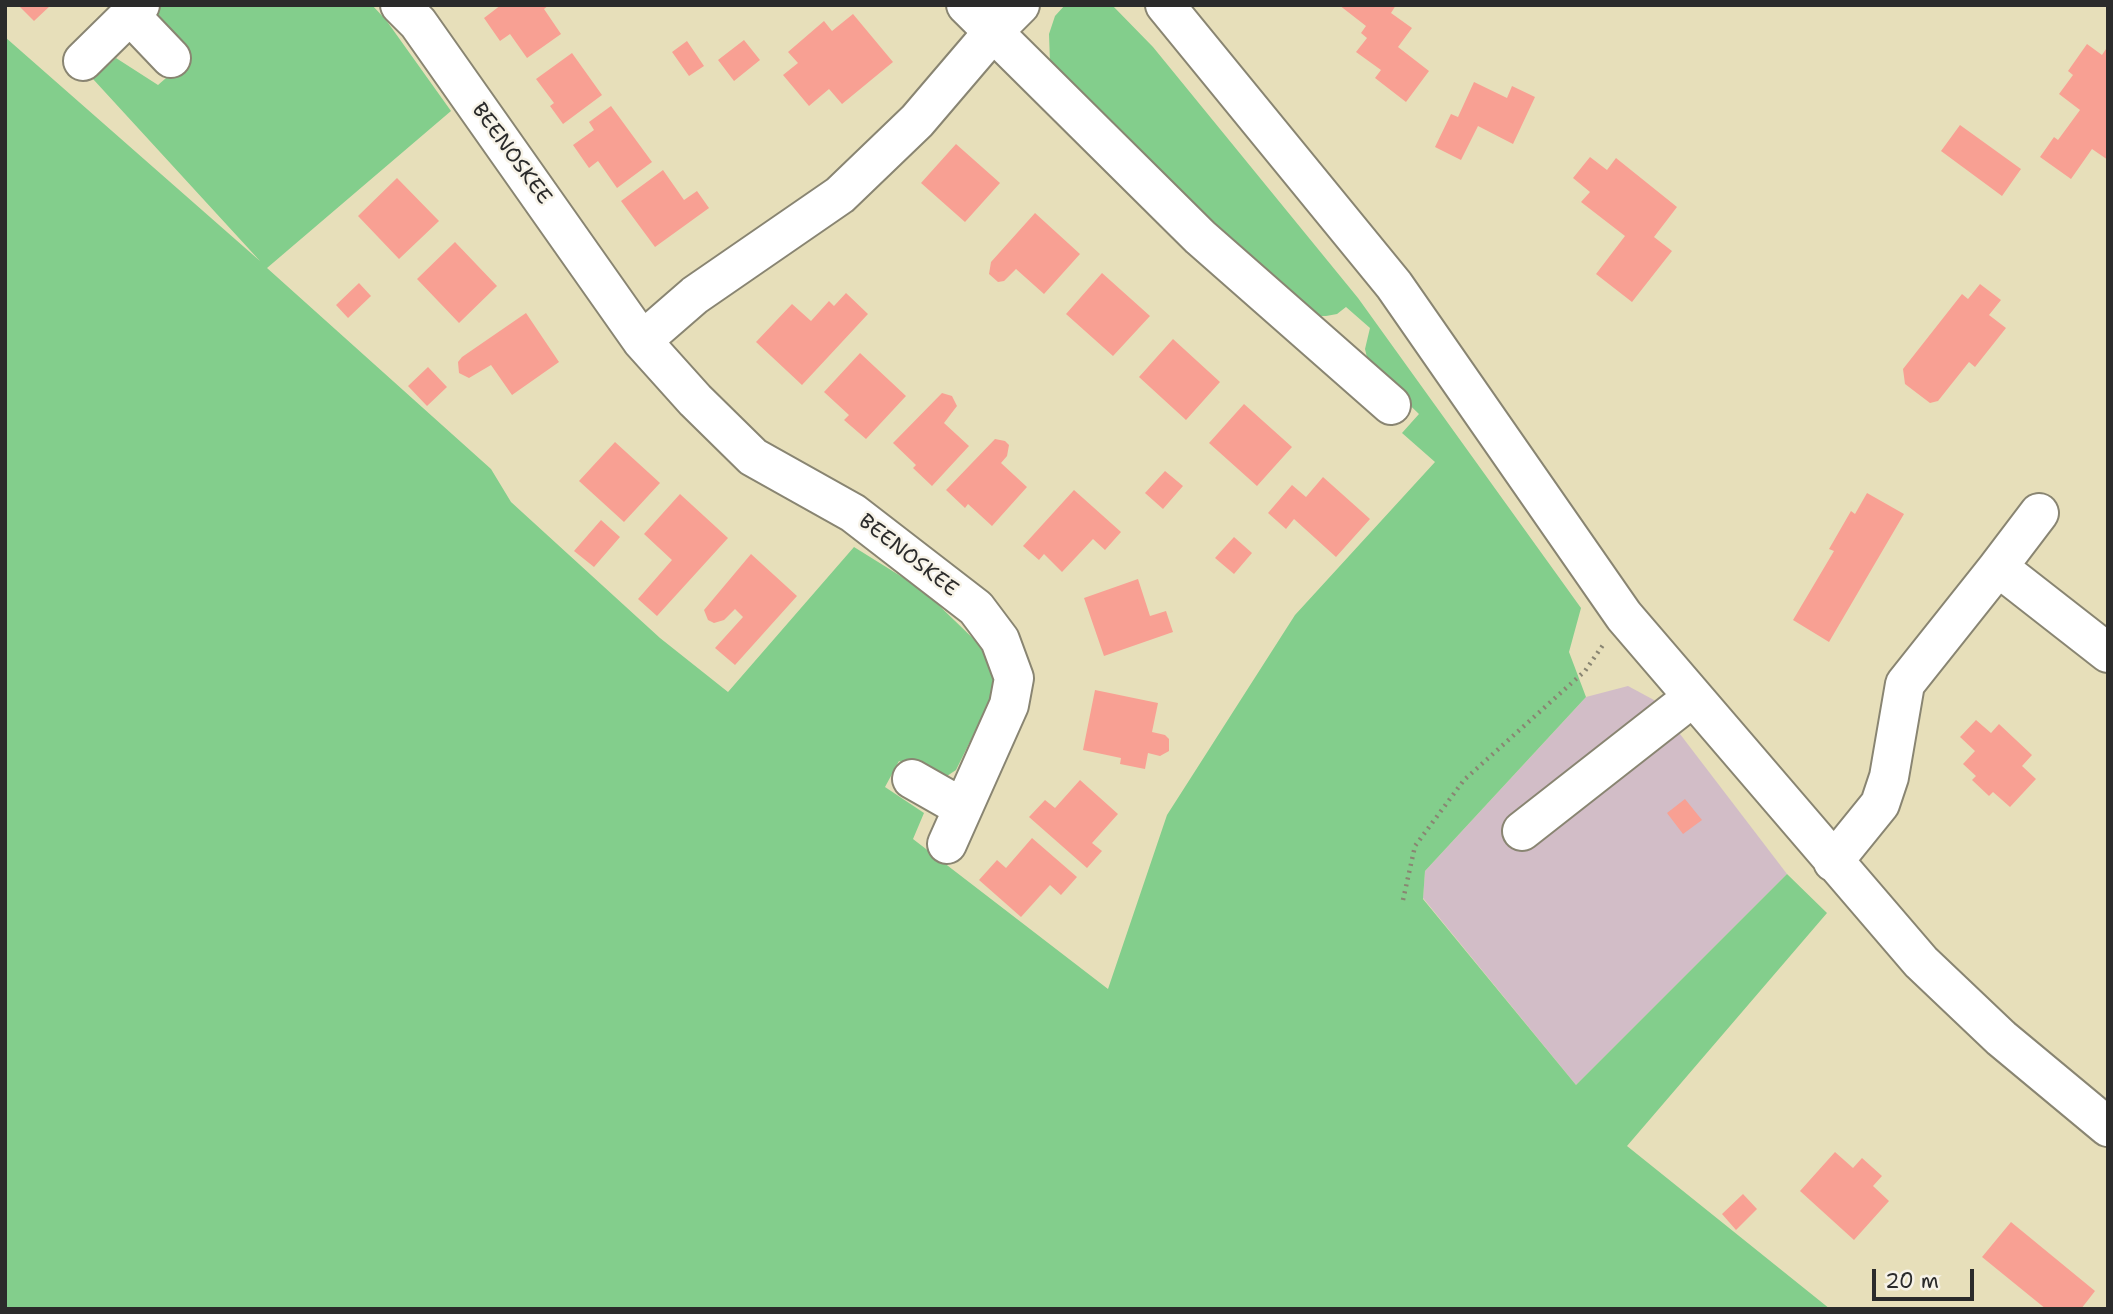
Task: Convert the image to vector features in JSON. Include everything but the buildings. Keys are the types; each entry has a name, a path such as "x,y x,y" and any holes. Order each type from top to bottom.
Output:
{"street":[{"name":"BEENOSKEE","path":"400,5 418,23 642,341 695,400 753,457 853,513 976,608 1000,640 1014,678 1009,705 947,844"},
{"path":"642,341 695,295 840,195 917,121 979,18 1020,5"},
{"path":"1165,5 1394,285 1624,616 1921,962 2001,1038 2108,1128"},
{"path":"83,61 135,10 171,58"},
{"path":"979,18 1200,237 1391,405"},
{"path":"1833,862 1880,804 1889,777 1905,684 2039,513"},
{"path":"1998,567 2108,653"},
{"path":"1522,831 1693,697"},
{"path":"912,779 963,808"}],"path":[{"path":"1403,900 1415,846 1464,780 1585,671 1624,616"}],"shaded area":[{"path":"1628,686 1654,700 1787,874 1576,1085 1423,898 1425,871 1586,697"}],"green space":[{"path":"161,5 372,5 386,20 451,111 267,268 491,469 511,502 660,638 728,692 854,547 923,590 985,650 996,679 992,697 956,770 938,782 899,761 885,787 924,813 913,839 1108,989 1167,815 1295,615 1435,462 1402,433 1419,414 1369,366 1365,349 1370,328 1346,307 1337,314 1316,316 1298,307 1050,63 1049,34 1055,16 1065,5 1112,5 1153,47 1358,298 1581,608 1569,652 1586,697 1425,871 1423,899 1576,1085 1787,874 1827,913 1627,1146 1830,1309 5,1309 5,37 260,261 93,79 116,58 158,85 188,59 147,16"}]}
